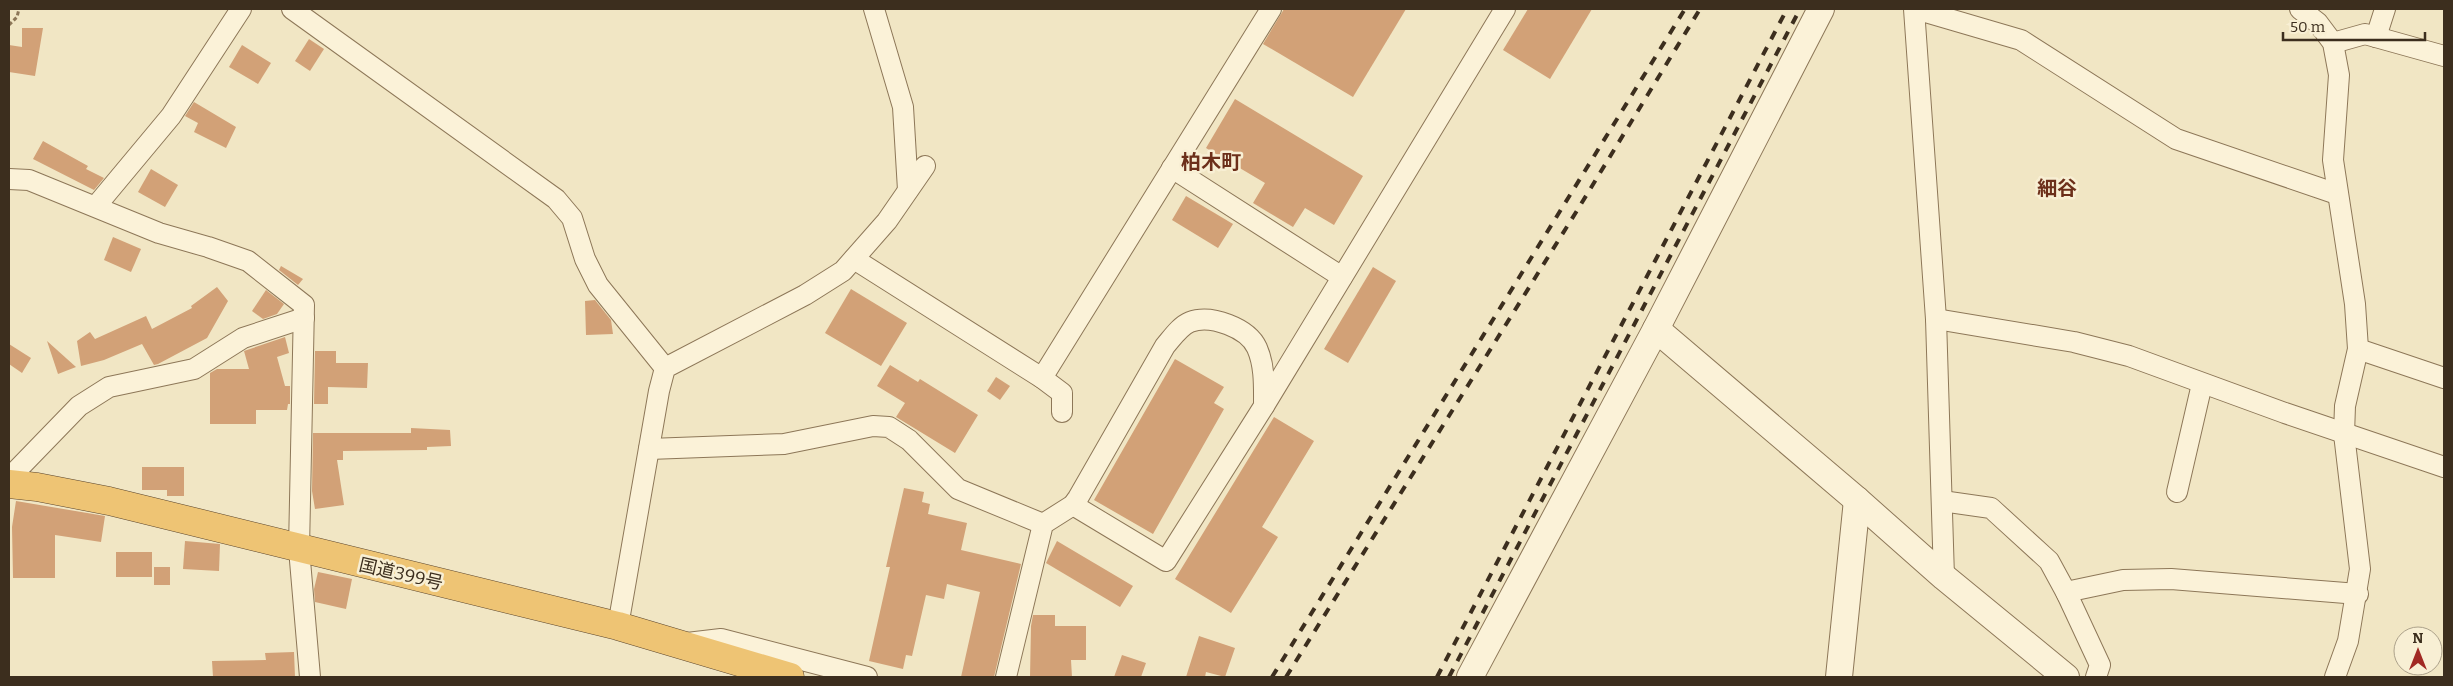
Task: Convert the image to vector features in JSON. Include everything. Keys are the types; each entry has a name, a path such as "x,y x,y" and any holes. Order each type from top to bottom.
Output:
{"highway":[{"name":"国道399号","path":"10,484 37,487 109,501 618,626 790,677"}],"street":[{"path":"96,206 171,116 241,9"},
{"path":"292,9 556,199 572,218 585,259 598,285 665,368"},
{"path":"874,9 903,107 908,190"},
{"path":"1042,378 1271,9"},
{"path":"1073,505 1166,561 1264,406 1506,9"},
{"path":"1470,677 1656,329 1821,9"},
{"path":"1944,577 1936,319 1924,183 1914,9 2021,40 2176,139 2337,194"},
{"path":"2300,9 2318,22 2333,43 2339,75 2333,160 2355,304 2358,349 2345,406 2344,434 2360,569 2358,594 2348,641 2335,677"},
{"path":"2376,37 2385,9"},
{"path":"2333,43 2365,34 2444,56"},
{"path":"665,368 805,295 844,271 887,221 925,166"},
{"path":"1172,168 1342,277"},
{"path":"9,179 28,180 96,206 159,234 208,247 248,261 304,306 299,549 310,677"},
{"path":"854,259 1042,378 1062,393 1062,412"},
{"path":"10,484 16,471 79,406 109,387 194,369 243,338 304,318"},
{"path":"1936,319 2074,342 2129,356 2202,384 2444,467"},
{"path":"1006,677 1043,524 1073,505 1165,346 1178,330 1190,322 1204,320 1218,322 1242,331 1253,341 1258,349 1263,367 1264,406"},
{"path":"1656,329 1857,500 1944,577 2066,677"},
{"path":"2358,349 2444,378"},
{"path":"618,626 665,368"},
{"path":"2177,492 2202,384"},
{"path":"649,448 784,444 873,426 890,427 909,440 958,489 1043,524"},
{"path":"1839,677 1857,500"},
{"path":"1942,502 1991,508 2049,561 2068,596 2100,666 2096,677"},
{"path":"2068,596 2066,592 2122,580 2171,579 2358,594"},
{"path":"680,644 721,639 868,677"}],"path":[{"path":"9,25 17,17 19,9"}],"building":[{"path":"1284,9 1406,9 1353,97 1263,44"},
{"path":"1528,9 1592,9 1550,79 1503,50"},
{"path":"22,28 43,28 35,76 9,72 9,45 22,47"},
{"path":"309,39 324,49 310,71 295,61"},
{"path":"242,45 271,63 258,84 229,67"},
{"path":"1235,99 1363,176 1334,225 1305,208 1293,227 1253,203 1265,183 1206,148"},
{"path":"194,102 236,127 226,148 194,132 198,123 185,116"},
{"path":"43,141 88,166 86,169 104,178 94,190 33,159"},
{"path":"151,169 178,185 165,207 138,192"},
{"path":"1186,196 1233,224 1218,248 1172,220"},
{"path":"113,237 141,249 131,272 104,260"},
{"path":"281,266 303,279 298,285 279,270"},
{"path":"1373,267 1396,281 1348,363 1324,349"},
{"path":"217,287 228,301 207,338 154,365 142,344 104,360 81,366 77,341 90,332 95,339 146,316 152,329 192,308 191,306"},
{"path":"851,289 907,323 881,366 825,333"},
{"path":"266,290 284,304 277,314 263,319 252,311"},
{"path":"595,300 611,320 613,334 586,335 585,301"},
{"path":"285,337 289,353 277,357 285,386 290,386 290,404 288,404 287,410 256,410 256,424 210,424 210,373 217,369 249,369 244,351"},
{"path":"47,341 76,367 58,374"},
{"path":"9,344 31,358 22,373 9,364"},
{"path":"315,351 336,351 336,363 368,363 367,388 328,387 328,404 314,404"},
{"path":"1175,359 1224,387 1214,403 1224,409 1153,534 1094,500"},
{"path":"890,365 918,382 920,379 978,415 955,453 896,417 905,403 877,386"},
{"path":"996,377 1010,386 1000,400 987,391"},
{"path":"1274,417 1314,441 1262,527 1278,537 1231,613 1175,579"},
{"path":"411,428 450,430 451,446 427,447 427,450 343,451 343,460 337,460 344,505 315,509 312,491 313,433 411,433"},
{"path":"142,467 184,467 184,496 167,496 167,490 142,490"},
{"path":"904,488 924,492 922,502 930,504 928,514 967,523 961,550 1021,564 994,677 961,677 980,592 947,584 944,599 926,595 912,656 906,655 903,669 869,661 890,567 886,567"},
{"path":"16,501 105,516 101,542 55,535 55,578 13,578 12,527"},
{"path":"185,541 220,544 219,571 183,569"},
{"path":"1057,541 1133,586 1120,607 1046,563"},
{"path":"116,552 152,552 152,577 116,577"},
{"path":"154,567 170,567 170,585 154,585"},
{"path":"318,572 352,579 346,609 315,602 314,589"},
{"path":"1033,615 1055,615 1055,626 1086,626 1086,660 1071,660 1072,677 1030,677"},
{"path":"1199,636 1235,648 1225,677 1206,672 1205,677 1186,677"},
{"path":"294,652 295,677 213,677 212,661 266,660 265,653"},
{"path":"1122,655 1146,663 1141,677 1114,677"}],"railway":[{"path":"1272,677 1685,9"},
{"path":"1286,677 1578,209 1700,9"},
{"path":"1437,677 1787,9"},
{"path":"1449,677 1800,9"}],"district":[{"name":"柏木町","path":"1211,162"},
{"name":"細谷","path":"2057,188"}]}
